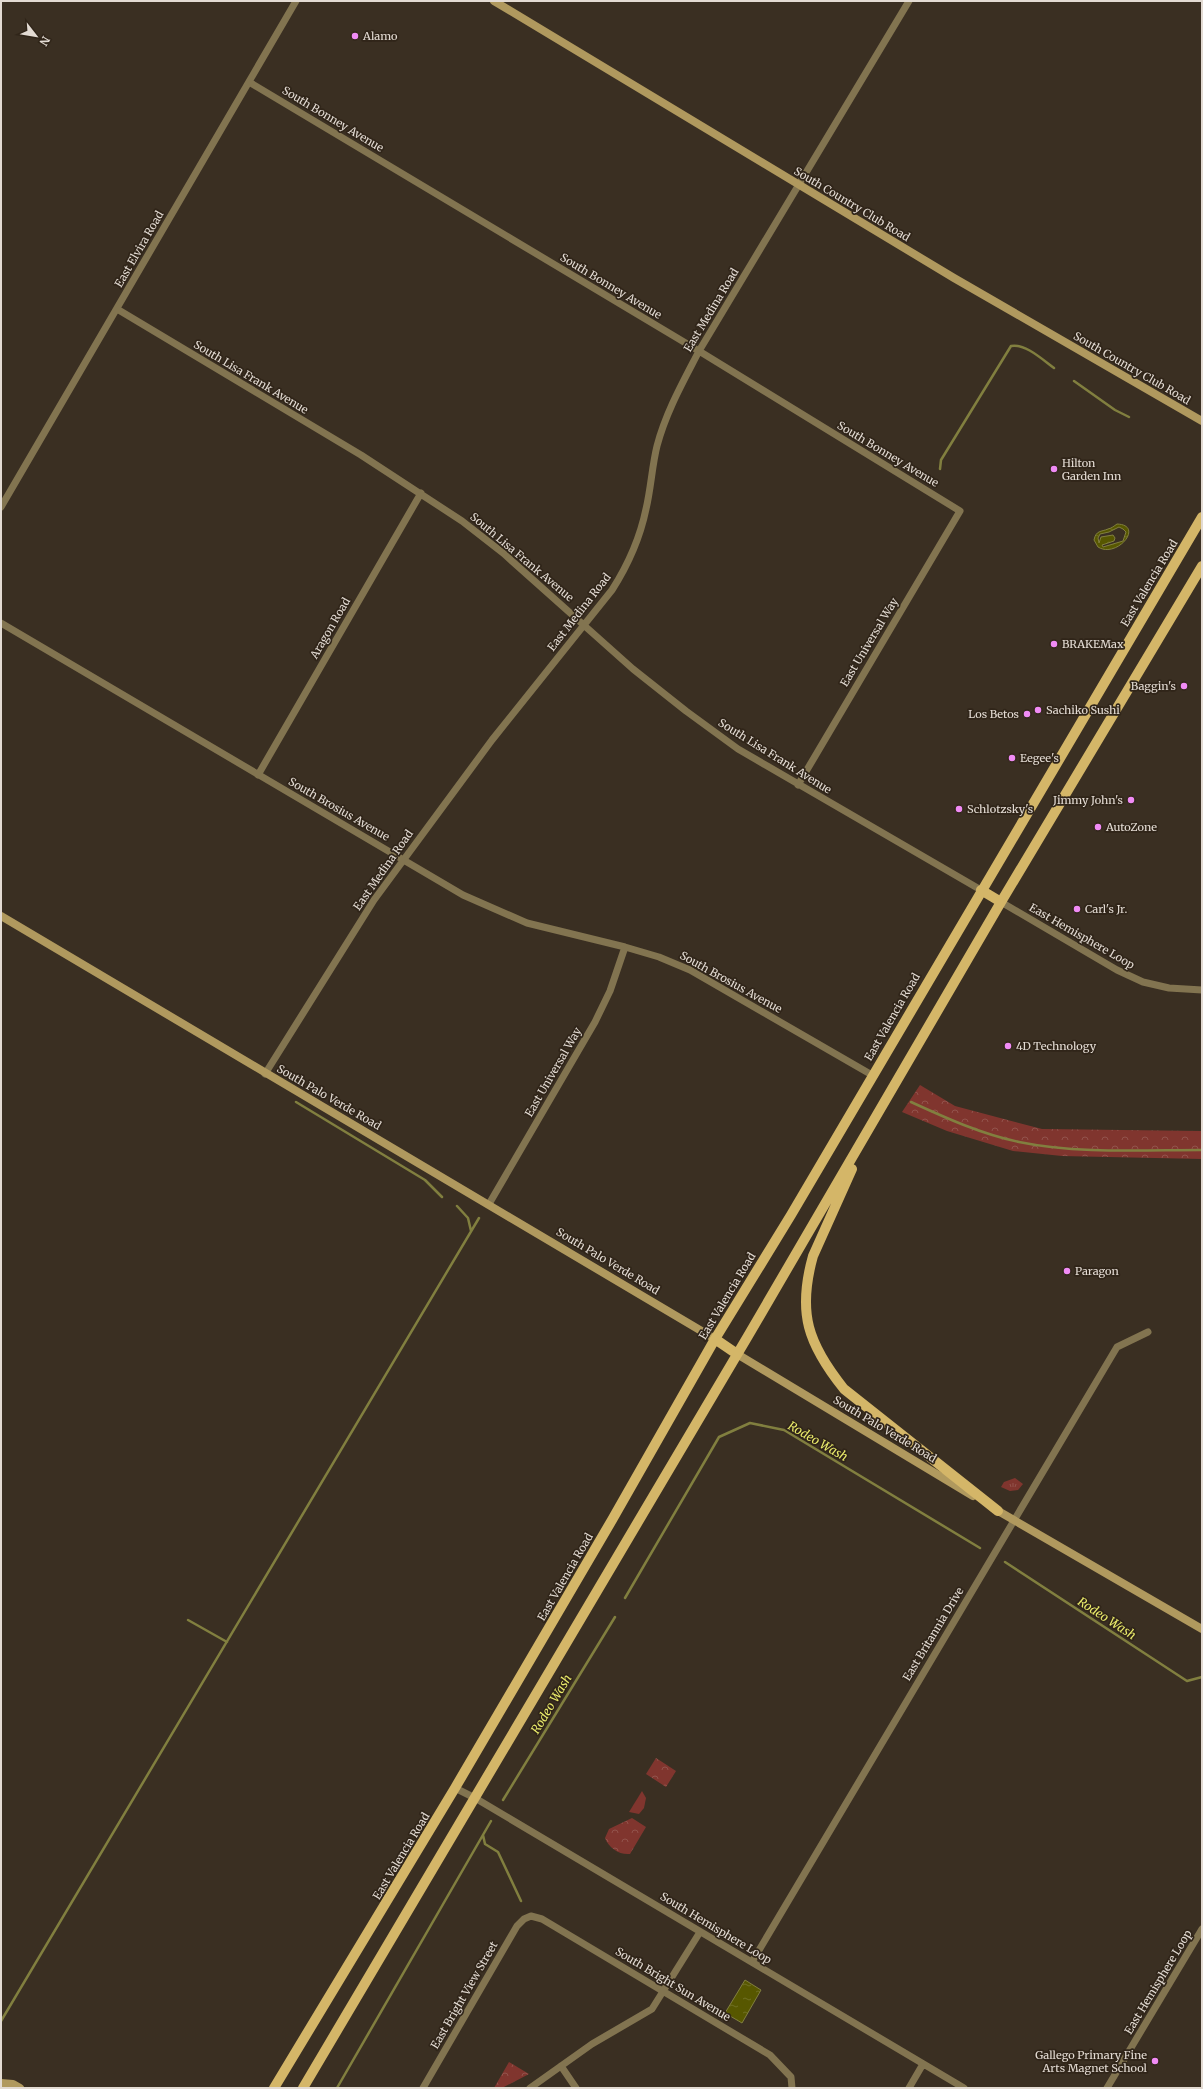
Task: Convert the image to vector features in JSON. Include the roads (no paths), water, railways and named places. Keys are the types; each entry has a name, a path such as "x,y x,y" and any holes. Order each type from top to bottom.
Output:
{"main road":[{"name":"East Valencia Road","path":"274,2088 455,1788 612,1520 715,1339 1202,517"},
{"path":"304,2088 737,1354 1001,902 1202,566"},
{"path":"981,890 1001,902"},
{"path":"872,1123 813,1256 808,1271 805,1294 806,1316 814,1344 825,1365 844,1389 998,1511"},
{"name":"South Palo Verde Road","path":"715,1339 737,1354"}],"street":[{"name":"East Elvira Road","path":"1,507 296,1"},
{"name":"South Country Club Road","path":"494,1 954,278 1202,421"},
{"name":"East Medina Road","path":"265,1074 370,906 403,859 492,740 612,590 634,551 646,510 657,446 671,404 699,351 909,1"},
{"name":"South Bonney Avenue","path":"248,82 699,351 960,511"},
{"name":"South Lisa Frank Avenue","path":"117,309 421,493 462,521 503,553 634,669 686,711 738,748 798,785 981,890"},
{"name":"Aragon Road","path":"258,775 421,493"},
{"name":"East Universal Way","path":"798,785 960,511"},
{"name":"South Brosius Avenue","path":"1,623 463,894 527,923 625,946 659,956 690,970 872,1075"},
{"name":"East Hemisphere Loop","path":"1001,902 1117,970 1143,982 1169,988 1202,990"},
{"name":"South Palo Verde Road","path":"1,916 265,1074 489,1204 715,1339"},
{"name":"East Universal Way","path":"489,1204 595,1022 610,992 625,946"},
{"name":"East Britannia Drive","path":"752,1962 1117,1347 1148,1332"},
{"name":"South Palo Verde Road","path":"737,1354 1013,1520 1202,1629"},
{"name":"South Hemisphere Loop","path":"455,1788 964,2088"},
{"name":"South Bright Sun Avenue","path":"526,1914 542,1919 770,2055 791,2078 792,2088"},
{"name":"East Bright View Street","path":"424,2088 517,1926 526,1914"},
{"name":"East Hemisphere Loop","path":"1108,2088 1202,1929"},
{"path":"530,2088 600,2039 652,2009 700,1932"},
{"path":"909,2088 923,2064"},
{"path":"561,2066 576,2088"},
{"path":"1,2083 13,2084 20,2088"}],"water":[{"path":"1117,524 1125,526 1129,530 1125,540 1113,549 1098,547 1094,540 1096,534","holes":["1119,527 1126,532 1123,541 1103,547 1102,545 1114,541 1115,538 1113,535 1101,537 1099,543 1098,538 1100,534 1109,532"]},
{"path":"745,1980 761,1990 742,2023 725,2013"}],"waterway":[{"path":"940,469 941,460 1011,346 1022,347 1028,350 1054,368"},
{"path":"1074,381 1115,410 1129,417"},
{"path":"296,1102 425,1180 442,1197"},
{"path":"911,1102 977,1130 1005,1139 1041,1146 1087,1150 1202,1150"},
{"path":"457,1206 468,1218 471,1231"},
{"path":"1,2021 479,1218"},
{"name":"Rodeo Wash","path":"625,1598 719,1437 750,1423 784,1430 980,1548"},
{"name":"Rodeo Wash","path":"1005,1562 1187,1681 1202,1677"},
{"name":"Rodeo Wash","path":"503,1800 615,1617"},
{"path":"188,1620 227,1642"},
{"path":"337,2088 491,1821"},
{"path":"483,1835 485,1844 498,1852 521,1901"}],"place":[{"name":"Alamo","path":"355,36"},
{"name":"Hilton Garden Inn","path":"1054,469"},
{"name":"BRAKEMax","path":"1054,644"},
{"name":"Baggin's","path":"1184,686"},
{"name":"Sachiko Sushi","path":"1038,710"},
{"name":"Los Betos","path":"1027,714"},
{"name":"Eegee's","path":"1012,758"},
{"name":"Jimmy John's","path":"1131,800"},
{"name":"Schlotzsky's","path":"959,809"},
{"name":"AutoZone","path":"1098,827"},
{"name":"Carl's Jr.","path":"1077,909"},
{"name":"4D Technology","path":"1008,1046"},
{"name":"Paragon","path":"1067,1271"},
{"name":"Gallego Primary Fine Arts Magnet School","path":"1155,2061"}]}
